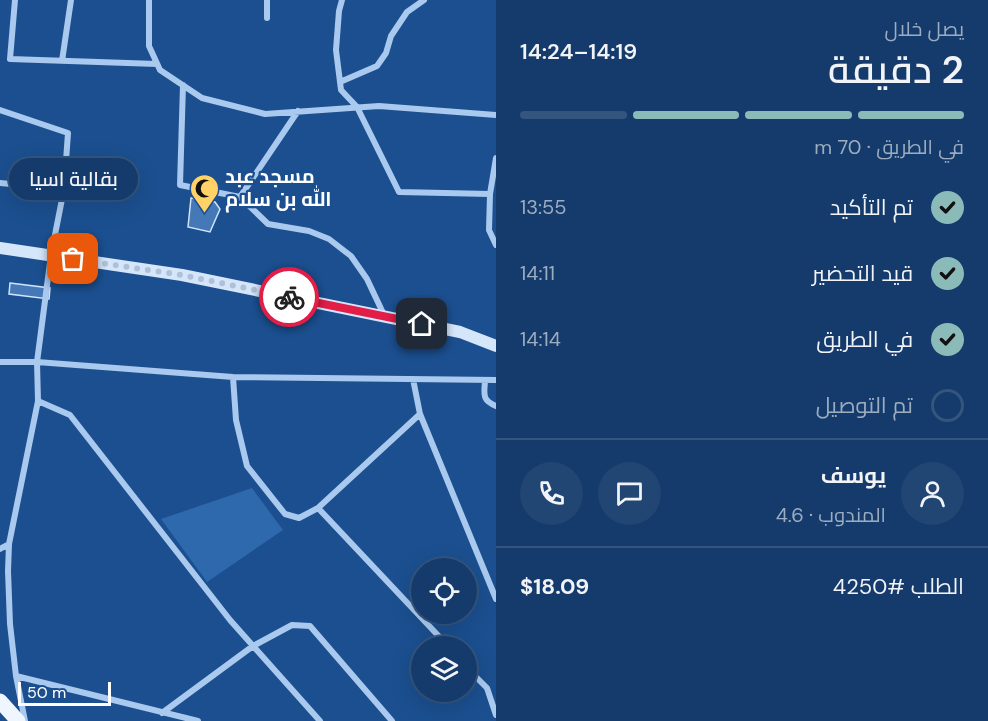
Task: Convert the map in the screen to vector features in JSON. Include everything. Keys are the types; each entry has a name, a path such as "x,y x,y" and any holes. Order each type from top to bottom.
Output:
{"main road":[{"path":"0,248 182,275 460,332 496,346"},
{"path":"0,701 18,721"}],"street":[{"path":"15,0 10,59 157,64"},
{"path":"63,61 71,0"},
{"path":"149,0 148,46 160,70 202,98 265,114 379,106 496,115"},
{"path":"267,0 267,18"},
{"path":"342,0 336,50 341,90 357,107 399,192 490,194"},
{"path":"340,82 377,66 386,53 391,36 407,12 424,0"},
{"path":"183,85 180,185 240,197 267,224 309,231 329,239 351,256 367,279 384,316"},
{"path":"0,110 68,133 64,189 51,255 37,362 38,401 9,544 11,633 16,676 25,721"},
{"path":"240,197 298,111"},
{"path":"496,158 490,194 489,230 496,245"},
{"path":"0,183 64,189"},
{"path":"0,362 37,362 233,377 496,380"},
{"path":"233,377 236,420 247,466 285,514 299,518 318,508 420,414"},
{"path":"413,379 420,414 496,600"},
{"path":"485,381 484,394 488,403 496,406"},
{"path":"38,401 70,415 230,620 320,721"},
{"path":"318,508 439,636"},
{"path":"0,549 9,544"},
{"path":"162,713 253,646 292,625 310,626 392,721"},
{"path":"16,676 198,721"},
{"path":"477,678 487,688 496,716"}],"shaded area":[{"path":"252,488 283,530 207,582 161,519"}],"building":[{"path":"191,198 215,202 220,209 210,232 188,227"},
{"path":"10,283 50,288 49,299 9,294"}],"way so far":[{"path":"73,259 182,275 289,297"}],"place":[{"name":"مسجد عبد الله بن سلام","path":"204,214"},
{"name":"بقالية اسيا","path":"73,259"}],"route":[{"path":"289,297 422,324"}]}
